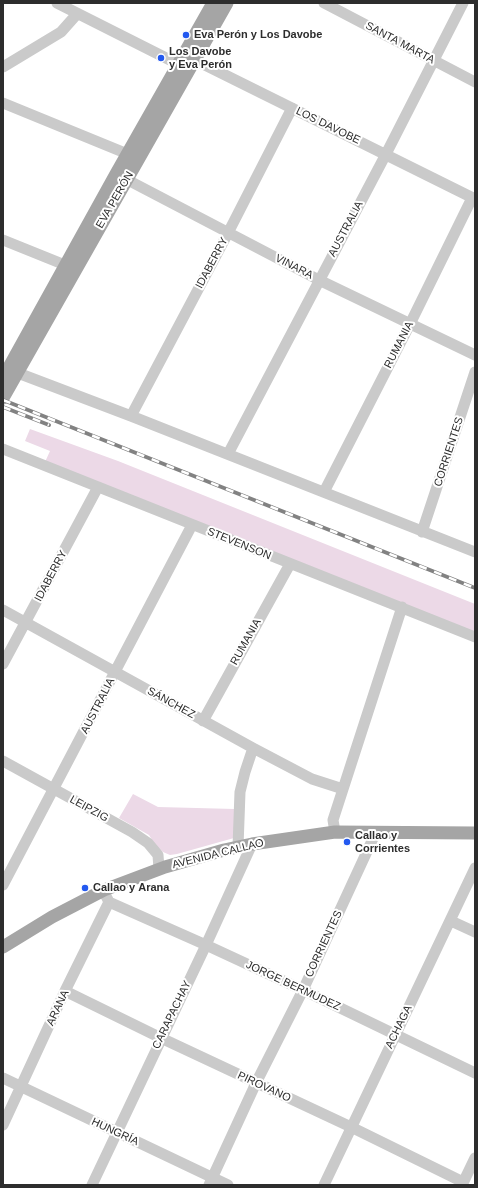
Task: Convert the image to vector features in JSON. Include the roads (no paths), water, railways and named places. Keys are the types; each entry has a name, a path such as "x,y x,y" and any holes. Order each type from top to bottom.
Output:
{"main road":[{"name":"EVA PERÓN","path":"133,156 179,62 213,3"},
{"name":"EVA PERÓN","path":"8,371 133,156 194,62 227,3"},
{"name":"EVA PERÓN","path":"3,398 8,371 65,265 121,177"},
{"name":"AVENIDA CALLAO","path":"3,947 52,917 106,896 159,869 238,847 335,832 475,833"}],"street":[{"name":"LOS DAVOBE","path":"57,3 170,60 203,64 386,154 473,199"},
{"name":"SANTA MARTA","path":"324,3 475,82"},
{"name":"AUSTRALIA","path":"228,454 386,154 463,3"},
{"path":"3,67 60,32 77,14"},
{"path":"3,103 133,156"},
{"name":"IDABERRY","path":"131,416 292,108"},
{"name":"VINARA","path":"121,177 319,280 475,355"},
{"name":"RUMANIA","path":"324,492 473,199"},
{"path":"3,240 65,265"},
{"path":"8,371 131,416 475,552"},
{"name":"CORRIENTES","path":"422,532 475,372"},
{"name":"STEVENSON","path":"3,449 192,526 475,637"},
{"name":"IDABERRY","path":"3,664 98,487"},
{"name":"AUSTRALIA","path":"3,885 192,526"},
{"name":"RUMANIA","path":"203,721 290,564"},
{"path":"335,832 333,820 402,608"},
{"name":"SÁNCHEZ","path":"3,610 253,748 312,779 343,789"},
{"path":"238,847 240,792 253,748"},
{"name":"LEIPZIG","path":"3,761 132,832 148,843 158,855 159,869"},
{"name":"CORRIENTES","path":"210,1181 376,832"},
{"name":"CARAPACHAY","path":"92,1185 206,945 252,844"},
{"name":"ACHAGA","path":"324,1185 475,868"},
{"name":"JORGE BERMUDEZ","path":"106,896 395,1036 475,1073"},
{"name":"ARANA","path":"3,1125 65,991 106,896"},
{"path":"451,921 475,932"},
{"name":"PIROVANO","path":"65,991 161,1038 351,1127 462,1183"},
{"name":"HUNGRÍA","path":"3,1078 210,1181 228,1185"},
{"path":"462,1183 475,1158"}],"railway":[{"path":"3,400 475,588"},
{"path":"3,407 49,425"}],"place":[{"name":"Eva Perón y Los Davobe","path":"186,35"},
{"name":"Los Davobe y Eva Perón","path":"161,58"},
{"name":"Callao y Corrientes","path":"347,842"},
{"name":"Callao y Arana","path":"85,888"}]}
